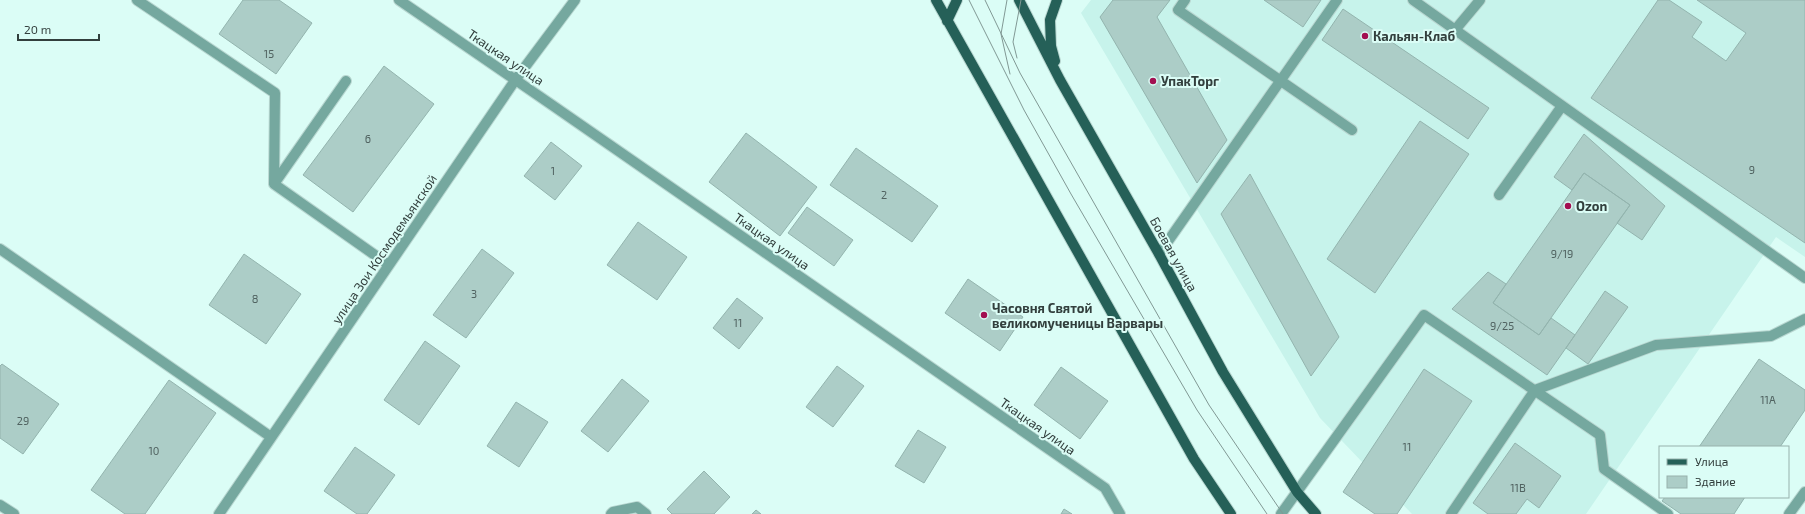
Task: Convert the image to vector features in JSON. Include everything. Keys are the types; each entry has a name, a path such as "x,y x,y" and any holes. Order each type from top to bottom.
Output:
{"main road":[{"path":"936,0 1194,459 1231,514"},
{"path":"947,21 957,0"},
{"name":"Боевая улица","path":"1019,0 1060,80 1159,254 1223,372 1297,492 1316,514"},
{"path":"1057,0 1050,20 1051,46 1060,80"}],"street":[{"path":"137,0 275,93 274,184"},
{"name":"улица Зои Космодемьянской","path":"219,514 516,80 575,0"},
{"path":"1185,0 1178,10 1352,130"},
{"path":"1159,254 1337,0"},
{"path":"1413,0 1805,278"},
{"path":"1455,30 1480,0"},
{"name":"Ткацкая улица","path":"404,2 1105,488 1120,514"},
{"path":"274,184 346,81"},
{"path":"1499,194 1562,106"},
{"path":"274,184 389,265"},
{"path":"0,249 271,437"},
{"path":"1281,514 1424,315 1600,435 1604,469 1668,514"},
{"path":"1451,514 1534,390 1656,346 1772,336 1805,319"},
{"path":"1789,514 1805,492"},
{"path":"0,505 14,514"},
{"path":"612,514 613,512 637,507 646,514"}],"shaded area":[{"path":"1091,0 1805,0 1805,257 1776,237 1586,514 1412,514 1320,418 1081,13"}],"building":[{"path":"243,0 279,0 312,23 276,74 219,34"},
{"path":"1113,0 1170,0 1157,17 1227,140 1197,183 1100,17"},
{"path":"1264,0 1321,0 1303,27"},
{"path":"1658,0 1669,0 1702,22 1692,37 1726,61 1746,33 1697,0 1805,0 1805,243 1591,98"},
{"path":"1343,9 1489,108 1468,139 1322,40"},
{"path":"384,66 434,104 353,212 303,175"},
{"path":"1420,121 1469,154 1375,293 1327,259"},
{"path":"746,133 817,187 780,236 709,182"},
{"path":"1584,134 1665,206 1642,240 1617,223 1630,205 1584,173 1572,190 1554,177"},
{"path":"551,142 582,166 555,200 524,176"},
{"path":"856,148 938,206 912,242 830,185"},
{"path":"1584,173 1630,205 1539,335 1493,303"},
{"path":"1250,174 1339,337 1311,376 1221,214"},
{"path":"807,207 853,240 834,266 788,233"},
{"path":"638,222 687,257 657,300 607,265"},
{"path":"482,249 514,273 466,338 433,315"},
{"path":"244,254 301,294 266,344 209,305"},
{"path":"1488,272 1506,284 1493,303 1539,335 1551,318 1575,335 1547,375 1452,309"},
{"name":"Часовня Святой великомученицы Варвары","path":"968,279 1023,317 1000,351 945,313"},
{"path":"1605,291 1628,307 1588,364 1566,348"},
{"path":"737,298 763,318 739,349 713,328"},
{"path":"425,341 460,366 419,425 384,400"},
{"path":"1759,359 1805,390 1805,410 1781,446 1700,446"},
{"path":"2,364 59,404 23,454 0,438 0,366"},
{"path":"837,366 864,386 833,427 806,407"},
{"path":"1061,367 1108,401 1080,439 1034,405"},
{"path":"1424,369 1472,401 1397,514 1375,514 1343,492"},
{"path":"622,379 649,401 608,452 581,431"},
{"path":"169,380 216,413 145,514 125,514 91,490"},
{"path":"516,402 548,422 519,467 487,446"},
{"path":"918,430 946,447 924,483 895,466"},
{"path":"1515,443 1561,476 1539,508 1527,499 1516,514 1488,514 1473,503"},
{"path":"355,447 395,475 367,514 357,514 324,491"},
{"path":"704,471 730,497 714,514 672,514 667,509"},
{"path":"1664,498 1744,498 1734,514 1681,514 1662,501"},
{"path":"1064,509 1072,514 1061,514"},
{"path":"756,510 761,514 752,514"}],"tram line":[{"path":"969,0 1024,110 1071,194 1197,410 1267,514"},
{"path":"985,0 1020,73 1209,405 1283,514"},
{"path":"1007,0 1001,34 1010,74"},
{"path":"1017,58 1013,42 1021,0"}],"place":[{"name":"Кальян-Клаб","path":"1365,36"},
{"name":"УпакТорг","path":"1153,81"},
{"name":"Ozon","path":"1568,206"},
{"name":"Часовня Святой великомученицы Варвары","path":"984,315"}]}
